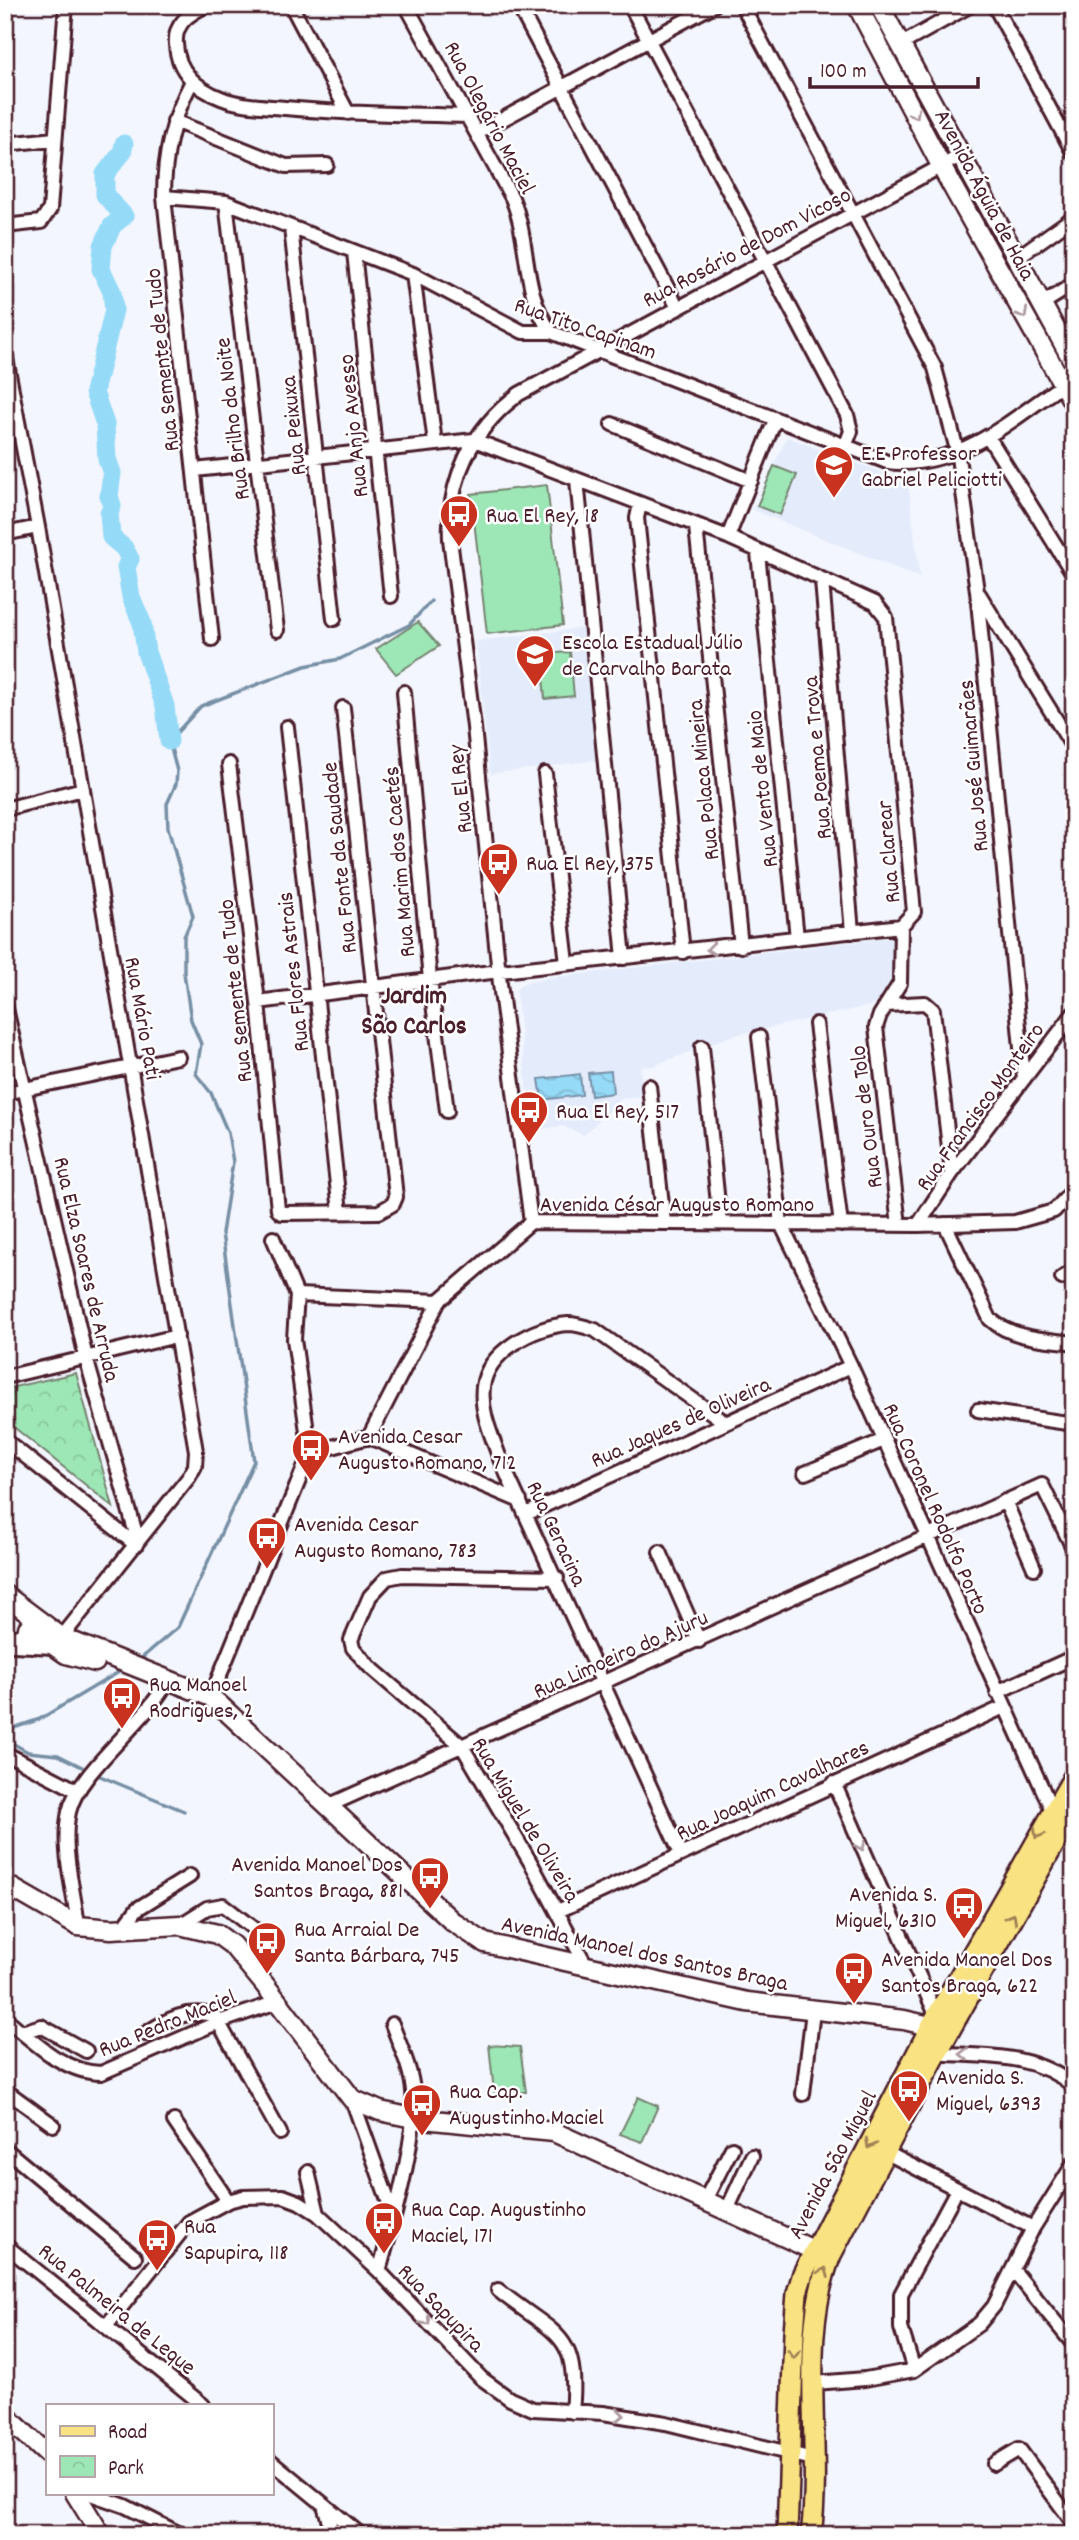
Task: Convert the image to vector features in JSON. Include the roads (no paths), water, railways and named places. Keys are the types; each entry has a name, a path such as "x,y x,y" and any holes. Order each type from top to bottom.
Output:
{"main road":[{"name":"Avenida São Miguel","path":"811,2535 814,2333 820,2284 831,2255 887,2153 939,2024 1052,1810 1074,1776"},
{"name":"Avenida São Miguel","path":"939,2024 1074,1810"},
{"name":"Avenida São Miguel","path":"787,2535 797,2293 813,2250 927,2052"}],"street":[{"path":"5,226 32,224 46,218 50,209 66,5"},
{"path":"207,5 191,13 177,30 177,54 192,81 221,98 239,103 348,113 467,116"},
{"path":"291,5 348,113"},
{"name":"Rua Olegário Maciel","path":"406,5 518,213 535,308 551,332"},
{"path":"518,5 677,306"},
{"path":"630,5 847,415 851,431 845,447"},
{"path":"477,133 714,5"},
{"name":"Rua José Guimarães","path":"742,5 935,368 957,450 977,591 1024,1079"},
{"name":"Avenida Águia de Haia","path":"857,5 891,49 960,156 1074,363"},
{"path":"865,5 891,49 971,5"},
{"name":"Avenida Águia de Haia","path":"879,5 891,49 942,166 1068,381 1074,404"},
{"path":"994,5 1074,154"},
{"name":"Rua Semente de Tudo","path":"192,81 174,121 164,168 164,197 212,639"},
{"path":"174,121 286,166 327,165"},
{"path":"5,144 55,139"},
{"name":"Rua Rosário de Dom Vicoso","path":"474,440 495,412 519,394 677,306 960,156"},
{"name":"Rua Tito Capinam","path":"164,197 226,202 413,274 523,331 551,332 887,462 902,464 957,450 989,438 1068,381"},
{"name":"Rua Brilho da Noite","path":"226,202 277,630"},
{"path":"1015,260 1074,217"},
{"name":"Rua Peixuxa","path":"292,228 334,620"},
{"name":"Rua Anjo Avesso","path":"354,252 391,596"},
{"path":"413,274 435,443"},
{"path":"1040,305 1072,290"},
{"name":"Rua Mário Pati","path":"5,353 38,527 196,1451 195,1466 58,1642"},
{"path":"728,537 775,420"},
{"path":"612,424 751,481"},
{"path":"989,438 1074,575"},
{"path":"195,470 474,440"},
{"name":"Rua Clarear","path":"258,1002 499,971 901,926 914,912 886,617 875,603 758,553 728,537 474,440"},
{"name":"Rua El Rey","path":"474,440 453,484 448,511 499,971 531,1222"},
{"path":"577,480 624,958"},
{"path":"640,504 637,518 683,952"},
{"path":"5,534 38,527"},
{"name":"Rua Polaca Mineira","path":"696,527 741,946"},
{"name":"Rua Vento de Maio","path":"758,553 797,938"},
{"name":"Rua Poema e Trova","path":"822,581 852,932"},
{"path":"977,591 1074,750"},
{"name":"Rua Marim dos Caetés","path":"404,692 430,980 447,1111"},
{"name":"Rua Fonte da Saudade","path":"340,1212 387,1209 396,1198 343,708"},
{"name":"Rua Flores Astrais","path":"287,727 340,1212"},
{"name":"Rua Semente de Tudo","path":"229,764 258,1002 278,1210 281,1213 340,1212"},
{"path":"545,774 567,963"},
{"path":"5,809 83,789"},
{"name":"Rua Ouro de Tolo","path":"899,1225 876,1027 900,984 901,926"},
{"path":"886,1005 925,1003 933,1010 952,1173"},
{"name":"Rua Elza Soares de Arruda","path":"5,1004 86,1358 137,1543"},
{"name":"Rua Francisco Monteiro","path":"918,1225 952,1173 1074,1013"},
{"path":"816,1024 841,1224"},
{"name":"Rua Coronel Rodolfo Porto","path":"759,1037 781,1224 851,1366 1052,1810"},
{"path":"702,1047 720,1223"},
{"path":"5,1093 178,1057"},
{"path":"649,1086 664,1223"},
{"name":"Avenida César Augusto Romano","path":"369,1437 439,1301 531,1222 945,1224 1035,1218 1054,1211 1074,1189"},
{"path":"945,1224 989,1319 1000,1329 1012,1333 1074,1343"},
{"path":"211,1697 310,1453 294,1339 297,1295 273,1238"},
{"path":"1062,1278 1074,1271"},
{"path":"297,1295 439,1301"},
{"name":"Rua Geracina","path":"681,1854 526,1514 486,1419 483,1382 494,1360 511,1345 565,1324 595,1330 726,1423"},
{"path":"5,1377 177,1336"},
{"name":"Rua Jaques de Oliveira","path":"526,1514 851,1366"},
{"path":"978,1410 1074,1424"},
{"path":"310,1453 369,1437 520,1500"},
{"path":"5,1440 137,1543"},
{"path":"805,1473 884,1440"},
{"name":"Rua Limoeiro do Ajuru","path":"330,1805 1042,1485 1074,1550"},
{"path":"1005,1500 1034,1568"},
{"path":"660,1552 699,1641"},
{"name":"Rua Miguel de Oliveira","path":"557,1577 402,1575 387,1578 370,1596 351,1640 353,1648 370,1667 462,1746 558,1911 587,1967"},
{"path":"5,1595 58,1642"},
{"path":"5,1609 28,1628 58,1642"},
{"path":"5,1643 24,1639 29,1634 28,1628"},
{"path":"5,1643 58,1642"},
{"name":"Avenida Manoel dos Santos Braga","path":"58,1642 66,1654 109,1661 211,1697 471,1936 505,1949 700,1993 813,2011 939,2024"},
{"path":"997,1692 1074,1657"},
{"path":"78,1926 68,1826 69,1810 78,1791 150,1709 170,1681"},
{"name":"Rua Joaquim Cavalhares","path":"558,1911 1004,1707"},
{"path":"5,1753 78,1791"},
{"path":"834,1783 939,2024"},
{"path":"122,1929 137,1909 190,1876"},
{"path":"5,1884 78,1926 122,1929 180,1925 217,1934 232,1945 352,2099 393,2216"},
{"path":"180,1925 207,1908 223,1906 276,1946"},
{"name":"Rua Pedro Maciel","path":"5,2018 70,2066 83,2072 101,2073 219,2022 277,2003"},
{"path":"145,2034 186,2013 201,2011 215,2016 280,2133"},
{"path":"803,2094 813,2011"},
{"path":"379,2272 413,2118 413,2088 392,2024"},
{"path":"22,2032 41,2026 86,2051"},
{"path":"927,2052 1004,2056 1032,2062 1052,2069 1074,2086"},
{"path":"5,2090 53,2125"},
{"path":"352,2099 380,2111 413,2118 554,2132 813,2250"},
{"path":"174,2121 228,2201"},
{"path":"705,2200 732,2148"},
{"path":"5,2149 135,2257"},
{"path":"887,2153 1032,2228"},
{"path":"727,2210 752,2156"},
{"path":"815,2383 865,2379 915,2370 979,2324 994,2306 1014,2270 1032,2228 1074,2163"},
{"path":"308,2172 318,2214"},
{"name":"Rua Sapupira","path":"107,2325 190,2222 228,2201 243,2197 283,2196 318,2214 494,2387 533,2409 622,2415 813,2459"},
{"path":"915,2370 901,2328 901,2294 953,2197"},
{"name":"Rua Palmeira de Leque","path":"5,2245 202,2404"},
{"path":"1014,2270 1074,2344"},
{"path":"498,2290 569,2347 573,2370 572,2412"},
{"path":"1053,2319 1074,2333"},
{"path":"5,2414 46,2453"},
{"path":"994,2464 1019,2449 1074,2524"},
{"path":"273,2463 361,2535"},
{"path":"76,2494 102,2535"},
{"path":"92,2494 125,2506 182,2535"},
{"path":"323,2504 333,2535"}],"water":[{"path":"611,1071 613,1093 591,1096 588,1073"},
{"path":"580,1074 582,1095 542,1100 539,1079"}],"waterway":[{"path":"124,144 122,153 105,174 105,195 124,216 112,226 103,246 101,269 112,292 114,310 94,392 105,424 107,459 112,473 109,496 112,506 109,513 111,537 124,548 130,559 126,567 131,597 142,623 146,652 165,706 169,741"},
{"path":"137,1662 178,1627 254,1461 222,1233 233,1162 228,1133 211,1093 196,1074 201,1044 191,1020 184,973 184,937 193,916 168,828 167,804 176,784 177,771 169,741 201,706 305,666 340,659 409,625 431,601"},
{"path":"5,1731 40,1719 124,1669"},
{"path":"5,1739 28,1752 58,1755 82,1767"},
{"path":"100,1776 184,1811"}],"place":[{"name":"E.E Professor Gabriel Peliciotti","path":"834,499"},
{"name":"Rua El Rey, 18","path":"459,548"},
{"name":"Escola Estadual Júlio de Carvalho Barata","path":"535,688"},
{"name":"Rua El Rey, 375","path":"499,896"},
{"name":"Rua El Rey, 517","path":"529,1144"},
{"name":"Avenida Cesar Augusto Romano, 712","path":"311,1482"},
{"name":"Avenida Cesar Augusto Romano, 783","path":"267,1570"},
{"name":"Rua Manoel Rodrigues, 2","path":"122,1730"},
{"name":"Avenida Manoel Dos Santos Braga, 881","path":"430,1910"},
{"name":"Avenida S. Miguel, 6310","path":"964,1940"},
{"name":"Rua Arraial De Santa Bárbara, 745","path":"267,1975"},
{"name":"Avenida Manoel Dos Santos Braga, 622","path":"854,2005"},
{"name":"Avenida S. Miguel, 6393","path":"909,2123"},
{"name":"Rua Cap. Augustinho Maciel","path":"422,2137"},
{"name":"Rua Cap. Augustinho Maciel, 171","path":"384,2255"},
{"name":"Rua Sapupira, 118","path":"157,2272"}],"district":[{"name":"Jardim São Carlos","path":"414,1009"}]}
